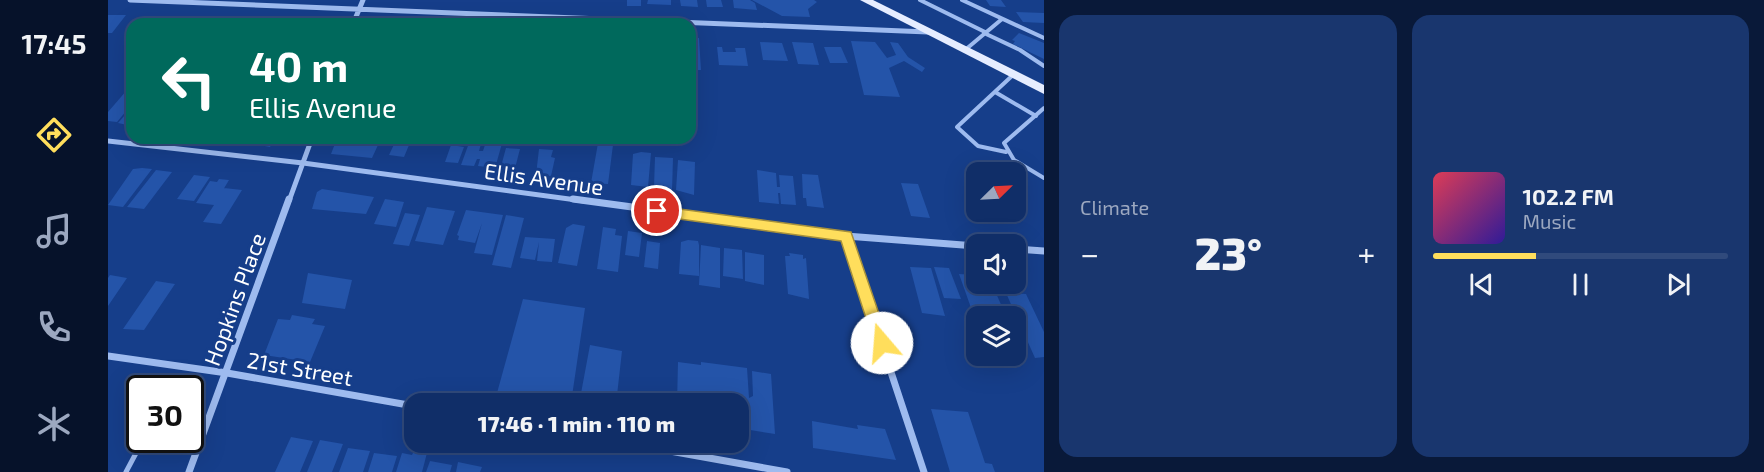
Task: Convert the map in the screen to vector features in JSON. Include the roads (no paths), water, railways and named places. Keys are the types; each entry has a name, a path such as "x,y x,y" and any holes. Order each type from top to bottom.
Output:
{"main road":[{"path":"871,1 1044,90"}],"street":[{"path":"130,0 565,18"},
{"path":"355,18 363,0"},
{"path":"696,23 928,32"},
{"name":"Ellis Avenue","path":"108,141 126,143"},
{"name":"Ellis Avenue","path":"135,144 303,163 846,236 966,245"},
{"name":"Hopkins Place","path":"204,433 310,144"},
{"path":"846,236 924,472"},
{"path":"1026,250 1044,251"},
{"name":"21st Street","path":"108,356 227,373 404,404"},
{"name":"Hopkins Place","path":"189,472 196,453"},
{"path":"681,453 787,472"}],"lane":[{"path":"921,0 1020,50 1044,66"},
{"path":"962,0 1044,38"},
{"path":"964,50 1002,19"},
{"path":"1006,152 992,152 962,135 957,127 968,114 1013,75"},
{"path":"995,92 1036,116"},
{"path":"1044,108 1004,143 1006,152 1025,169 1044,178"},
{"path":"126,472 136,453"}]}
